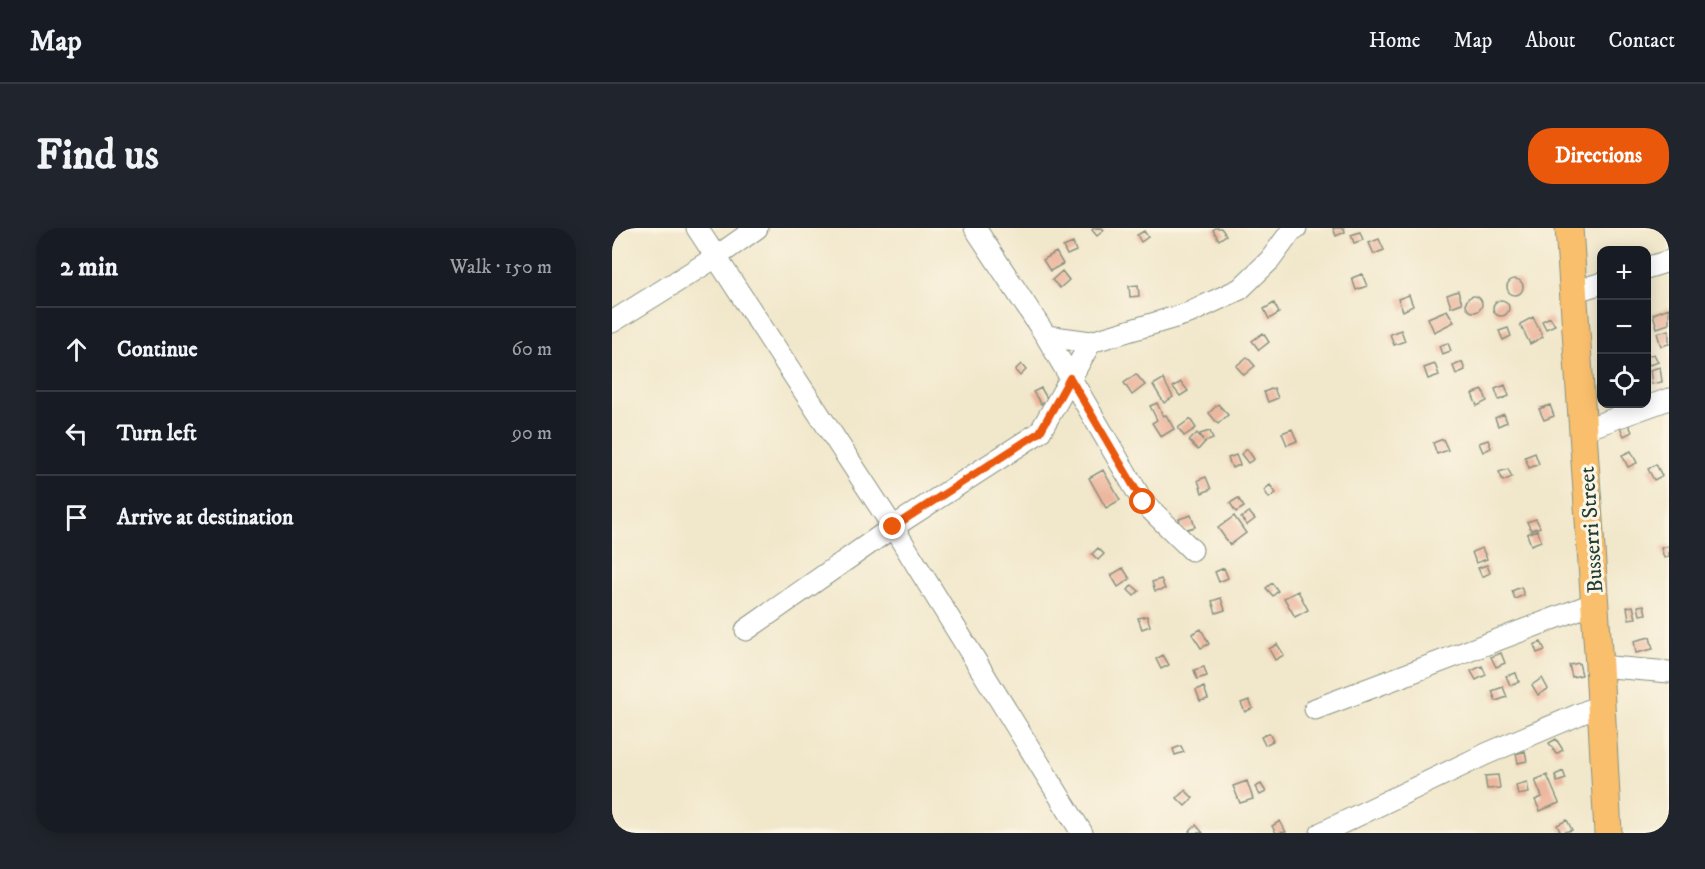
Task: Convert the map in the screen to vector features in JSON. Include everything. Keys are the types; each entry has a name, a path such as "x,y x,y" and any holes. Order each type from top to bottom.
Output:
{"main road":[{"name":"Busserri Street","path":"1569,228 1608,833"}],"street":[{"path":"697,228 893,527 1082,833"},
{"path":"612,322 716,257 757,228"},
{"path":"1046,336 1091,342 1189,313 1240,289 1270,260 1292,230 1296,228"},
{"path":"977,229 1046,336 1143,502 1192,550"},
{"path":"1651,267 1669,261"},
{"path":"1573,292 1597,285"},
{"path":"746,630 893,527 1040,432 1091,342"},
{"path":"1583,430 1669,399"},
{"path":"1315,709 1594,603"},
{"path":"1599,666 1669,672"},
{"path":"1321,833 1486,754 1601,705"}],"building":[{"path":"1094,228 1104,230 1097,236 1092,230"},
{"path":"1221,228 1226,235 1219,240 1213,230"},
{"path":"1333,228 1344,228 1345,232 1336,236"},
{"path":"1144,231 1148,237 1141,242 1137,235"},
{"path":"1360,232 1363,240 1354,243 1351,235"},
{"path":"1379,239 1384,250 1374,254 1369,243"},
{"path":"1073,243 1076,251 1067,255 1063,247"},
{"path":"1056,252 1063,264 1050,271 1043,260"},
{"path":"1062,271 1069,280 1060,288 1052,280"},
{"path":"1362,274 1367,286 1356,290 1352,278"},
{"path":"1512,279 1518,279 1523,287 1521,293 1512,295 1507,290 1507,284"},
{"path":"1138,285 1139,296 1130,297 1129,286"},
{"path":"1458,291 1462,303 1451,307 1447,295"},
{"path":"1409,295 1413,306 1403,311 1398,299"},
{"path":"1471,296 1477,296 1482,304 1480,310 1471,312 1466,307 1466,301"},
{"path":"1498,300 1504,300 1509,308 1507,314 1498,316 1493,311 1493,305"},
{"path":"1274,303 1279,313 1269,319 1264,309"},
{"path":"1669,308 1669,324 1657,328 1653,314"},
{"path":"1447,310 1454,322 1434,332 1428,318"},
{"path":"1533,317 1543,337 1530,344 1520,324"},
{"path":"1550,317 1555,325 1546,329 1542,321"},
{"path":"1508,328 1511,336 1503,340 1499,331"},
{"path":"1401,330 1405,341 1394,345 1390,334"},
{"path":"1669,330 1669,344 1661,346 1657,333"},
{"path":"1263,333 1269,342 1259,350 1252,341"},
{"path":"1448,343 1451,351 1442,354 1439,346"},
{"path":"1654,354 1658,362 1651,364 1651,355"},
{"path":"1247,357 1255,366 1244,375 1236,366"},
{"path":"1462,362 1465,370 1456,374 1453,366"},
{"path":"1021,364 1026,370 1020,376 1015,370"},
{"path":"1435,364 1439,375 1428,379 1424,368"},
{"path":"1660,367 1662,382 1652,384 1651,370"},
{"path":"1136,374 1145,385 1132,395 1124,383"},
{"path":"1163,379 1173,397 1164,403 1153,385"},
{"path":"1181,382 1188,391 1180,396 1173,387"},
{"path":"1505,385 1509,396 1499,400 1495,389"},
{"path":"1041,388 1048,400 1041,404 1033,392"},
{"path":"1274,388 1278,398 1268,402 1264,392"},
{"path":"1483,390 1487,401 1477,406 1472,394"},
{"path":"1157,403 1163,416 1166,415 1174,429 1161,437 1152,423 1157,420 1150,406"},
{"path":"1218,404 1228,415 1218,424 1209,413"},
{"path":"1550,405 1554,416 1544,420 1539,409"},
{"path":"1504,414 1507,422 1498,426 1495,418"},
{"path":"1190,419 1196,428 1184,436 1178,428"},
{"path":"1628,423 1632,432 1624,436 1620,427"},
{"path":"1292,429 1297,441 1287,445 1282,433"},
{"path":"1210,431 1213,439 1205,442 1198,450 1189,441 1197,433 1203,440 1200,434"},
{"path":"1443,439 1448,450 1437,454 1433,443"},
{"path":"1488,440 1491,448 1483,452 1479,443"},
{"path":"1247,449 1254,459 1248,463 1241,454"},
{"path":"1631,451 1637,463 1628,467 1622,455"},
{"path":"1535,453 1539,464 1529,468 1525,457"},
{"path":"1236,455 1240,465 1232,468 1228,458"},
{"path":"1656,464 1662,476 1654,480 1648,469"},
{"path":"1508,469 1512,477 1503,481 1499,472"},
{"path":"1103,470 1120,500 1106,508 1089,478"},
{"path":"1206,477 1211,489 1202,493 1198,480"},
{"path":"1270,485 1276,493 1269,498 1264,490"},
{"path":"1238,498 1244,507 1236,512 1230,503"},
{"path":"1249,512 1255,519 1247,525 1241,518"},
{"path":"1191,515 1195,527 1183,530 1179,519"},
{"path":"1234,516 1246,533 1230,545 1218,528"},
{"path":"1536,519 1540,527 1531,530 1527,522"},
{"path":"1537,530 1541,541 1531,545 1527,534"},
{"path":"1669,546 1669,557 1664,558 1661,548"},
{"path":"1098,548 1104,554 1098,560 1092,554"},
{"path":"1482,548 1487,559 1476,563 1472,552"},
{"path":"1487,565 1490,573 1482,577 1478,568"},
{"path":"1123,568 1130,579 1118,587 1111,575"},
{"path":"1224,568 1228,578 1219,582 1215,572"},
{"path":"1161,579 1165,589 1155,591 1152,582"},
{"path":"1272,583 1278,591 1273,596 1266,588"},
{"path":"1132,585 1139,591 1134,596 1128,590"},
{"path":"1521,587 1524,595 1515,599 1512,591"},
{"path":"1298,591 1308,610 1295,617 1284,598"},
{"path":"1221,598 1225,610 1216,613 1212,601"},
{"path":"1644,605 1646,614 1640,615 1638,606"},
{"path":"1633,606 1636,618 1629,619 1627,607"},
{"path":"1147,616 1150,626 1142,629 1138,618"},
{"path":"1201,629 1209,644 1201,648 1192,634"},
{"path":"1650,637 1653,649 1636,653 1634,641"},
{"path":"1541,642 1545,650 1537,653 1534,645"},
{"path":"1277,644 1284,655 1275,660 1269,649"},
{"path":"1501,653 1505,663 1496,667 1491,657"},
{"path":"1163,655 1169,665 1161,669 1156,659"},
{"path":"1579,663 1582,675 1572,677 1569,665"},
{"path":"1482,666 1486,675 1476,680 1471,671"},
{"path":"1204,667 1207,676 1197,679 1194,670"},
{"path":"1516,673 1519,682 1510,685 1506,676"},
{"path":"1542,678 1548,689 1538,695 1532,685"},
{"path":"1204,687 1208,699 1200,701 1196,690"},
{"path":"1503,687 1507,697 1496,701 1492,691"},
{"path":"1249,700 1253,708 1245,712 1241,703"},
{"path":"1269,733 1273,741 1265,745 1261,737"},
{"path":"1556,739 1563,750 1556,754 1549,743"},
{"path":"1181,746 1184,752 1175,755 1173,749"},
{"path":"1525,751 1527,761 1518,763 1516,754"},
{"path":"1563,771 1566,779 1557,782 1555,775"},
{"path":"1498,775 1500,788 1487,789 1485,776"},
{"path":"1547,775 1559,803 1540,811 1535,800 1542,797 1535,780"},
{"path":"1247,781 1253,799 1240,803 1233,786"},
{"path":"1527,782 1529,793 1518,795 1516,785"},
{"path":"1261,784 1266,792 1260,795 1255,787"},
{"path":"1185,790 1193,798 1185,806 1177,798"},
{"path":"1567,820 1572,830 1561,833 1557,825"},
{"path":"1280,821 1286,832 1276,833 1272,826"},
{"path":"1196,825 1203,833 1189,831"}],"route":[{"path":"893,527 1040,432 1070,378 1143,502"}]}
